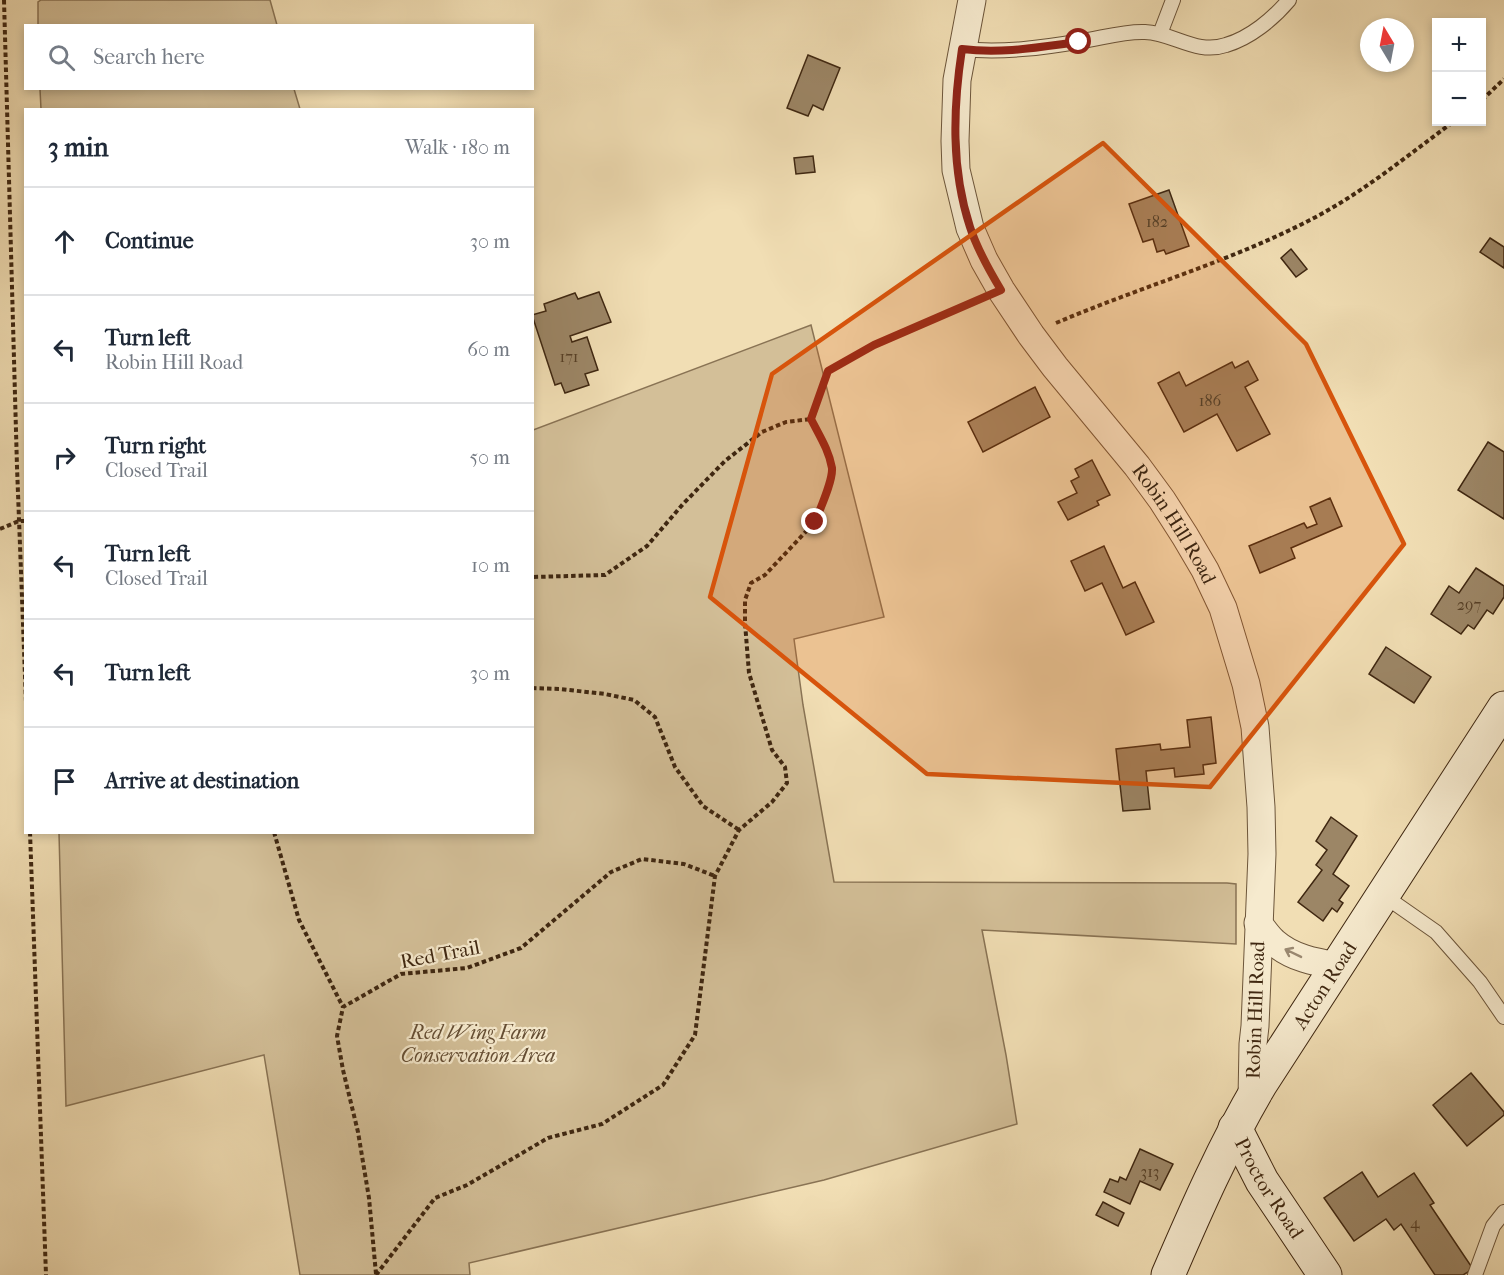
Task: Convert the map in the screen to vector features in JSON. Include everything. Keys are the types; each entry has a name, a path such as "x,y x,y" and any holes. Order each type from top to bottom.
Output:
{"main road":[{"name":"Acton Road","path":"1168,1275 1193,1215 1235,1128 1252,1099 1504,708"},
{"name":"Proctor Road","path":"1235,1128 1262,1181 1326,1275"}],"street":[{"name":"Robin Hill Road","path":"972,0 957,80 956,100 956,170 970,228 1001,290 1031,335 1137,466 1162,500 1205,570 1223,608 1246,684 1255,727 1262,819 1252,1099"},
{"path":"1258,923 1273,942 1290,954 1338,966"}],"lane":[{"path":"1160,34 1173,0"},
{"path":"962,49 1018,50 1145,32 1160,34 1191,46 1210,48 1224,46 1246,37 1289,0"},
{"path":"1383,895 1436,932 1480,982 1504,1017"},
{"path":"1475,1275 1493,1226 1504,1212"}],"path":[{"path":"4,0 24,650"},
{"path":"1486,96 1504,79"},
{"path":"1031,335 1059,321 1241,251 1311,220 1365,187 1448,126"},
{"path":"376,1275 435,1198 467,1185 548,1138 602,1124 663,1085 695,1035 715,876 739,830 772,802 787,783 785,767 772,750 748,673 746,600 751,583 765,574 815,522 828,490 832,470 828,452 811,419 828,371 874,345 1001,290"},
{"path":"534,577 605,576 647,546 682,504 725,461 762,432 786,422 811,419"},
{"path":"0,529 24,521"},
{"path":"534,687 605,694 634,700 655,717 675,767 703,806 739,830"},
{"path":"30,834 46,1275"},
{"path":"275,834 299,920 342,1007 337,1036 358,1132 369,1198 376,1275"},
{"name":"Red Trail","path":"342,1007 401,974 467,968 521,948 611,872 642,859 684,864 715,876"}],"highlighted area":[{"path":"1103,143 1306,344 1404,544 1210,787 927,774 710,597 772,374"}],"green space":[{"path":"41,0 270,0 277,24 38,24 38,2"},
{"path":"40,90 294,90 300,108 41,108"},
{"name":"Red Wing Farm Conservation Area","path":"811,325 884,617 794,639 803,705 834,882 1236,884 1236,944 982,930 1017,1124 824,1180 469,1263 470,1275 300,1275 264,1055 66,1106 59,834 534,834 534,430"}],"building":[{"path":"808,55 840,68 823,110 813,105 808,116 787,108"},
{"path":"813,156 815,172 796,174 794,158"},
{"path":"1169,190 1189,246 1166,254 1164,250 1157,252 1153,239 1143,242 1129,204"},
{"path":"1490,238 1504,247 1504,268 1480,252"},
{"path":"1291,249 1307,269 1296,277 1281,258"},
{"path":"599,292 611,322 570,336 572,342 587,337 598,370 585,374 589,385 565,393 561,383 555,385 534,321 534,314 546,311 544,304 575,293 578,299"},
{"path":"1248,361 1258,380 1245,387 1270,434 1237,451 1217,414 1184,432 1158,383 1179,372 1186,386 1232,362 1235,368"},
{"path":"1035,387 1050,417 983,452 968,422"},
{"path":"1488,442 1504,452 1504,519 1458,490"},
{"path":"1092,460 1110,495 1097,501 1099,505 1068,520 1058,502 1077,493 1071,481 1079,477 1075,469"},
{"path":"1330,498 1342,526 1291,548 1295,558 1260,573 1249,546 1304,523 1307,528 1317,524 1310,507"},
{"path":"1104,546 1123,588 1135,582 1154,622 1126,635 1102,583 1085,591 1071,561"},
{"path":"1476,568 1504,586 1504,597 1493,614 1487,610 1474,629 1468,625 1461,634 1431,614 1449,586 1459,593"},
{"path":"1386,647 1431,677 1414,703 1369,674"},
{"path":"1211,717 1216,763 1203,765 1204,774 1175,777 1174,768 1146,771 1150,809 1123,811 1116,749 1160,744 1161,750 1190,747 1187,720"},
{"path":"1331,817 1357,836 1333,874 1349,886 1339,900 1343,903 1337,912 1332,908 1323,921 1298,902 1322,870 1316,865 1327,850 1316,841"},
{"path":"1471,1073 1504,1112 1504,1115 1467,1146 1433,1105"},
{"path":"1140,1149 1173,1164 1160,1190 1140,1181 1130,1204 1104,1192 1110,1179 1118,1182 1120,1177 1126,1180"},
{"path":"1362,1172 1378,1197 1414,1173 1434,1203 1430,1205 1473,1269 1463,1275 1435,1275 1401,1224 1394,1230 1386,1219 1354,1241 1324,1198"},
{"path":"1103,1202 1124,1213 1118,1226 1096,1215"}],"route":[{"path":"815,522 828,490 832,470 828,452 811,419 828,371 874,345 1001,290 970,228 956,170 957,80 962,49 1018,50 1079,42"}]}
